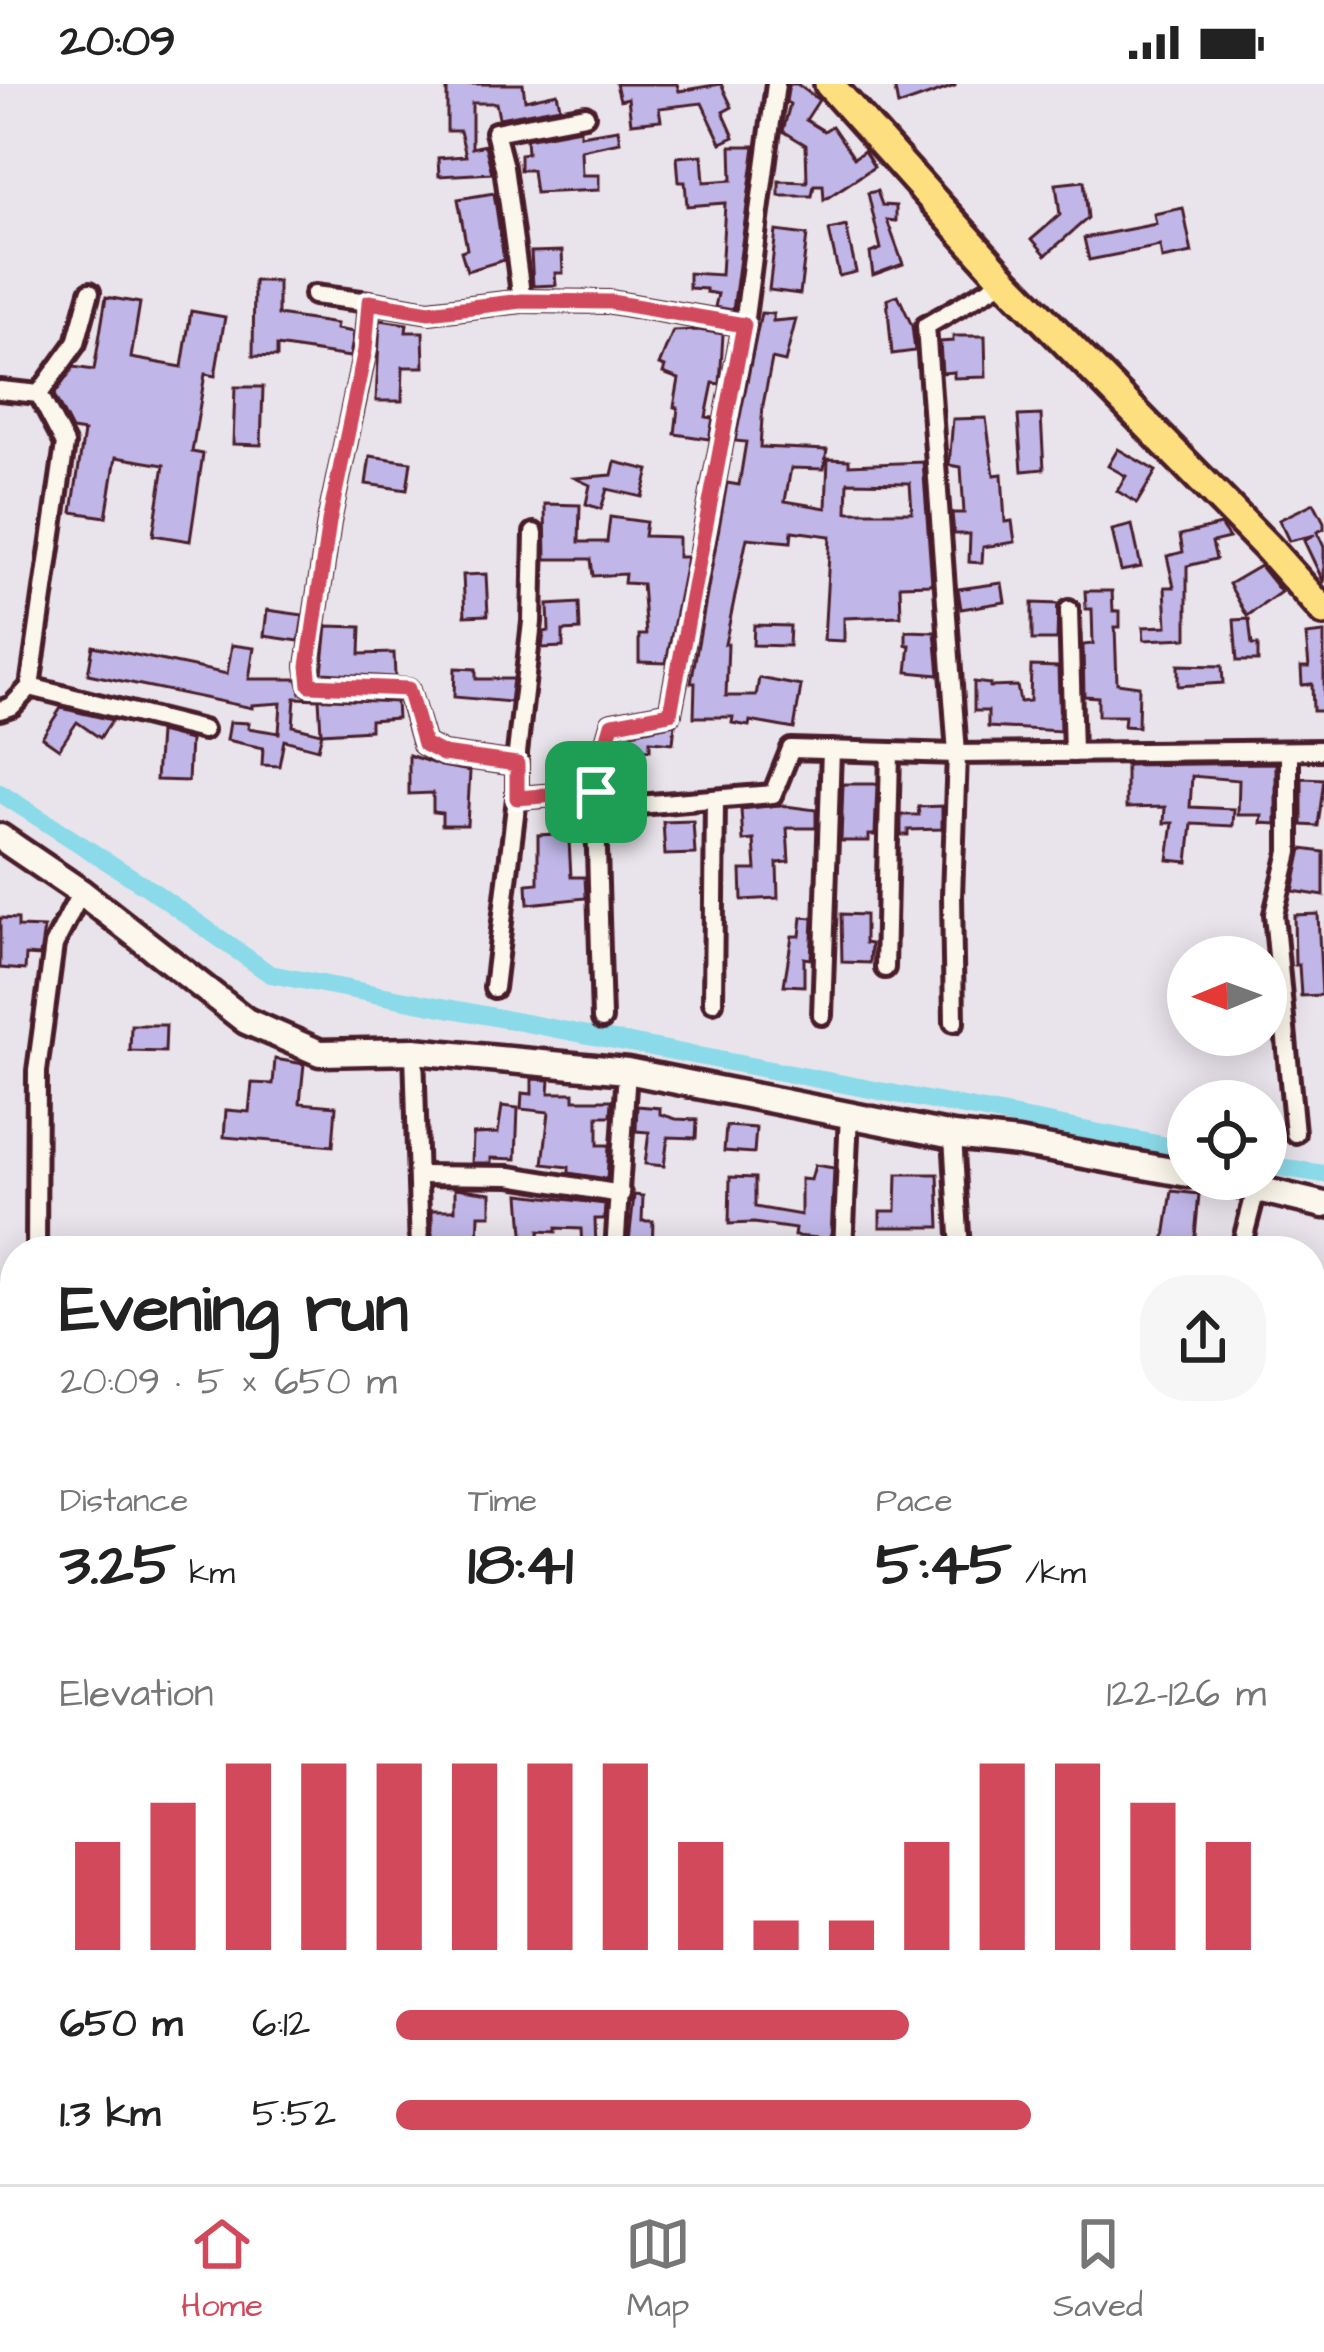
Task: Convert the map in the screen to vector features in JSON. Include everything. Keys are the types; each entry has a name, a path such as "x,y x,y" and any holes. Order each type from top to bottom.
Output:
{"main road":[{"path":"829,84 1005,280 1324,611"}],"street":[{"path":"602,1019 595,783 612,724 670,713 744,325 776,84"},
{"path":"522,301 495,132 585,115"},
{"path":"954,1022 957,754 926,326 1005,280"},
{"path":"39,394 76,343 91,292"},
{"path":"314,295 429,312 522,301 611,302 744,325"},
{"path":"369,302 365,350 329,522 308,666 310,685 408,689 424,744 443,754 517,764"},
{"path":"0,390 39,394"},
{"path":"0,710 12,706 30,687 65,444 39,394"},
{"path":"494,988 517,798 532,622 534,533"},
{"path":"1069,610 1073,753"},
{"path":"30,687 202,730"},
{"path":"517,798 596,792 626,806 773,794 791,749 957,754 1324,750"},
{"path":"821,1015 831,750"},
{"path":"885,968 890,752"},
{"path":"1288,752 1289,852 1274,914 1295,1133"},
{"path":"713,1002 715,799"},
{"path":"0,837 81,892 246,1021 320,1053 414,1052 628,1071 953,1136 1167,1170"},
{"path":"36,1236 37,1071 54,945 81,892"},
{"path":"414,1052 420,1236"},
{"path":"617,1236 628,1071"},
{"path":"844,1236 849,1113"},
{"path":"953,1136 959,1236"},
{"path":"419,1175 510,1176 622,1194"},
{"path":"1287,1195 1324,1205"},
{"path":"1244,1236 1253,1200"}],"building":[{"path":"447,84 523,84 525,100 557,93 560,107 499,118 496,103 472,103 472,148 485,145 492,173 439,176 438,158 466,156 460,131 447,131"},
{"path":"616,84 677,84 679,91 721,84 732,107 723,112 734,137 721,143 702,103 659,108 661,120 631,123 628,98 620,100"},
{"path":"789,84 797,84 819,100 806,120 824,131 832,126 854,158 864,151 874,167 824,200 823,185 814,185 812,196 779,196 779,181 807,182 806,145 783,131"},
{"path":"894,84 955,84 955,86 898,106"},
{"path":"580,129 580,135 618,129 620,142 581,150 582,175 599,175 599,190 535,193 532,170 520,170 520,154 527,153 526,139"},
{"path":"731,146 755,146 733,310 715,307 718,294 689,288 689,273 721,275 725,203 687,206 677,157 702,155 704,182 732,180"},
{"path":"1084,181 1088,218 1046,255 1032,239 1060,215 1056,184"},
{"path":"877,191 882,205 896,206 896,221 887,220 903,264 873,275 870,253 881,249 868,193"},
{"path":"494,193 504,260 467,271 458,199"},
{"path":"1183,208 1192,253 1162,259 1160,246 1089,260 1084,238 1156,224 1154,214"},
{"path":"846,226 856,272 839,276 829,230"},
{"path":"776,231 807,235 800,294 769,290"},
{"path":"562,251 563,273 555,273 556,285 533,286 531,252"},
{"path":"254,281 278,281 278,315 337,324 336,329 354,332 350,357 277,346 277,357 253,356"},
{"path":"898,295 912,326 915,351 892,354 887,299"},
{"path":"106,297 140,303 131,358 182,367 191,311 225,317 215,376 205,374 192,452 203,454 190,541 153,535 164,465 116,457 106,517 72,512 84,432 72,430 54,395 74,367 94,370"},
{"path":"761,313 773,314 773,321 796,319 785,362 772,359 760,447 827,450 824,469 791,468 785,501 826,508 828,459 849,460 849,465 923,462 932,584 900,585 901,616 844,618 844,641 824,640 830,536 792,531 791,542 747,538 725,644 726,696 756,696 759,678 801,686 794,729 750,721 749,726 732,723 733,717 694,717 695,683 691,683 727,483 739,485 746,442 735,441","holes":["848,482 910,483 912,512 847,512"]},
{"path":"380,320 407,324 406,332 423,332 424,367 403,367 402,401 376,401"},
{"path":"673,331 723,334 720,384 713,383 706,417 713,418 709,439 675,434 679,379 663,373 665,367 659,365"},
{"path":"953,336 985,336 986,377 954,378 954,372 942,373 940,342 953,341"},
{"path":"235,387 263,387 261,445 233,444"},
{"path":"1041,415 1044,469 1022,471 1018,416"},
{"path":"986,418 994,475 1002,474 1005,522 1012,521 1015,542 983,547 982,563 969,562 970,534 954,534 952,513 964,513 961,467 949,465 953,419"},
{"path":"1118,449 1156,471 1137,503 1117,491 1126,476 1108,466"},
{"path":"370,456 411,462 407,490 366,484"},
{"path":"615,462 649,470 642,497 607,489 601,509 586,504 590,485 575,478 612,475"},
{"path":"1314,503 1324,522 1324,529 1317,532 1324,547 1324,583 1304,541 1315,535 1289,541 1279,520"},
{"path":"545,504 580,505 579,542 607,542 610,517 646,522 644,536 678,537 678,557 687,557 666,663 639,662 639,635 646,635 642,584 624,583 625,574 593,576 591,559 546,559"},
{"path":"1132,525 1141,567 1121,571 1112,530"},
{"path":"1220,525 1229,538 1212,542 1216,559 1187,566 1187,638 1144,640 1143,627 1167,626 1165,587 1174,587 1167,556 1183,552 1180,535"},
{"path":"1260,566 1281,592 1247,616 1229,584"},
{"path":"486,574 488,615 465,616 463,575"},
{"path":"1002,583 1005,602 961,609 958,589"},
{"path":"1085,591 1112,591 1113,611 1120,611 1120,627 1115,627 1117,683 1139,686 1138,727 1124,726 1125,716 1098,716 1098,697 1084,696 1083,645 1093,644 1092,609 1086,609"},
{"path":"579,603 580,630 563,631 563,647 542,648 544,632 549,631 548,605"},
{"path":"1032,603 1058,604 1057,640 1032,640"},
{"path":"267,610 303,615 299,641 264,636"},
{"path":"1249,619 1258,661 1237,661 1234,620"},
{"path":"754,625 790,626 789,646 753,645"},
{"path":"327,626 361,627 360,654 394,653 395,677 322,673"},
{"path":"906,631 935,632 939,675 907,672 910,645 906,645"},
{"path":"1324,633 1324,711 1313,711 1312,684 1302,685 1301,667 1309,667 1306,635"},
{"path":"232,645 254,648 249,679 297,679 301,693 310,698 396,702 397,718 370,720 370,730 322,733 318,749 284,740 279,766 262,765 263,748 227,740 230,722 279,733 281,703 252,708 88,674 93,646 227,674","holes":["295,698 319,699 321,733 293,726"]},
{"path":"1178,665 1222,666 1223,683 1178,686"},
{"path":"1031,666 1058,667 1060,731 988,727 988,711 974,711 974,682 1017,686 1020,702 1030,701"},
{"path":"455,668 476,669 476,679 513,679 510,702 454,697"},
{"path":"61,708 112,720 100,738 77,722 59,749 42,737"},
{"path":"675,724 673,743 650,741 650,750 620,748 622,735"},
{"path":"159,732 190,740 188,781 156,780"},
{"path":"409,755 470,771 467,825 442,825 442,813 433,812 433,793 409,794"},
{"path":"1276,763 1276,824 1261,823 1262,815 1238,815 1239,780 1192,776 1190,807 1234,809 1233,826 1192,824 1188,862 1168,860 1173,823 1164,823 1165,807 1126,808 1126,765"},
{"path":"1302,778 1324,779 1318,826 1302,825"},
{"path":"843,784 877,784 875,835 869,835 869,841 841,841"},
{"path":"778,805 816,810 816,828 787,828 789,862 777,863 778,898 742,900 741,870 756,870 754,840 743,841 741,809"},
{"path":"583,806 583,823 568,822 571,877 585,877 586,898 528,904 527,884 538,883 538,835 555,834 555,808"},
{"path":"942,806 942,829 908,830 908,835 901,835 901,815 919,815 918,807"},
{"path":"693,821 695,854 665,855 663,822"},
{"path":"1302,849 1324,852 1324,896 1293,891"},
{"path":"841,914 865,915 870,963 842,962"},
{"path":"1318,914 1322,995 1301,996 1294,915"},
{"path":"802,917 813,918 811,959 804,958 804,986 784,985 792,936 800,936"},
{"path":"0,918 18,919 18,927 44,928 40,956 26,955 25,970 0,968"},
{"path":"131,1025 166,1025 165,1052 130,1051"},
{"path":"275,1059 304,1064 300,1103 336,1106 333,1146 224,1137 226,1110 249,1112 252,1083 273,1084"},
{"path":"532,1079 550,1080 549,1093 574,1093 574,1100 612,1100 611,1116 598,1116 598,1145 609,1145 607,1179 543,1164 549,1112 521,1109 522,1093 532,1094"},
{"path":"502,1106 518,1108 516,1159 472,1163 473,1134 498,1133"},
{"path":"637,1106 660,1108 660,1114 676,1119 697,1120 696,1138 668,1137 664,1166 645,1164 649,1132 636,1131"},
{"path":"726,1126 756,1128 754,1153 724,1151"},
{"path":"815,1165 834,1168 831,1236 794,1236 795,1229 729,1224 730,1177 755,1178 755,1207 801,1215 801,1179 811,1180"},
{"path":"897,1174 938,1174 940,1227 880,1227 880,1211 896,1211"},
{"path":"455,1188 491,1193 491,1215 479,1215 478,1236 432,1236 432,1210 455,1210"},
{"path":"520,1194 605,1204 604,1219 595,1219 596,1236 581,1236 581,1229 556,1228 556,1232 523,1236"},
{"path":"634,1195 643,1196 642,1221 653,1221 652,1236 630,1236"},
{"path":"1171,1200 1198,1200 1195,1236 1165,1236"}],"waterway":[{"path":"0,793 150,889 270,974 1167,1146"},
{"path":"1287,1168 1324,1174"}],"route":[{"path":"522,301 611,302 744,325 670,713 612,724 596,792 517,798 517,764 443,754 424,744 408,689 310,685 308,666 329,522 365,350 369,302 429,312 522,301"}]}
